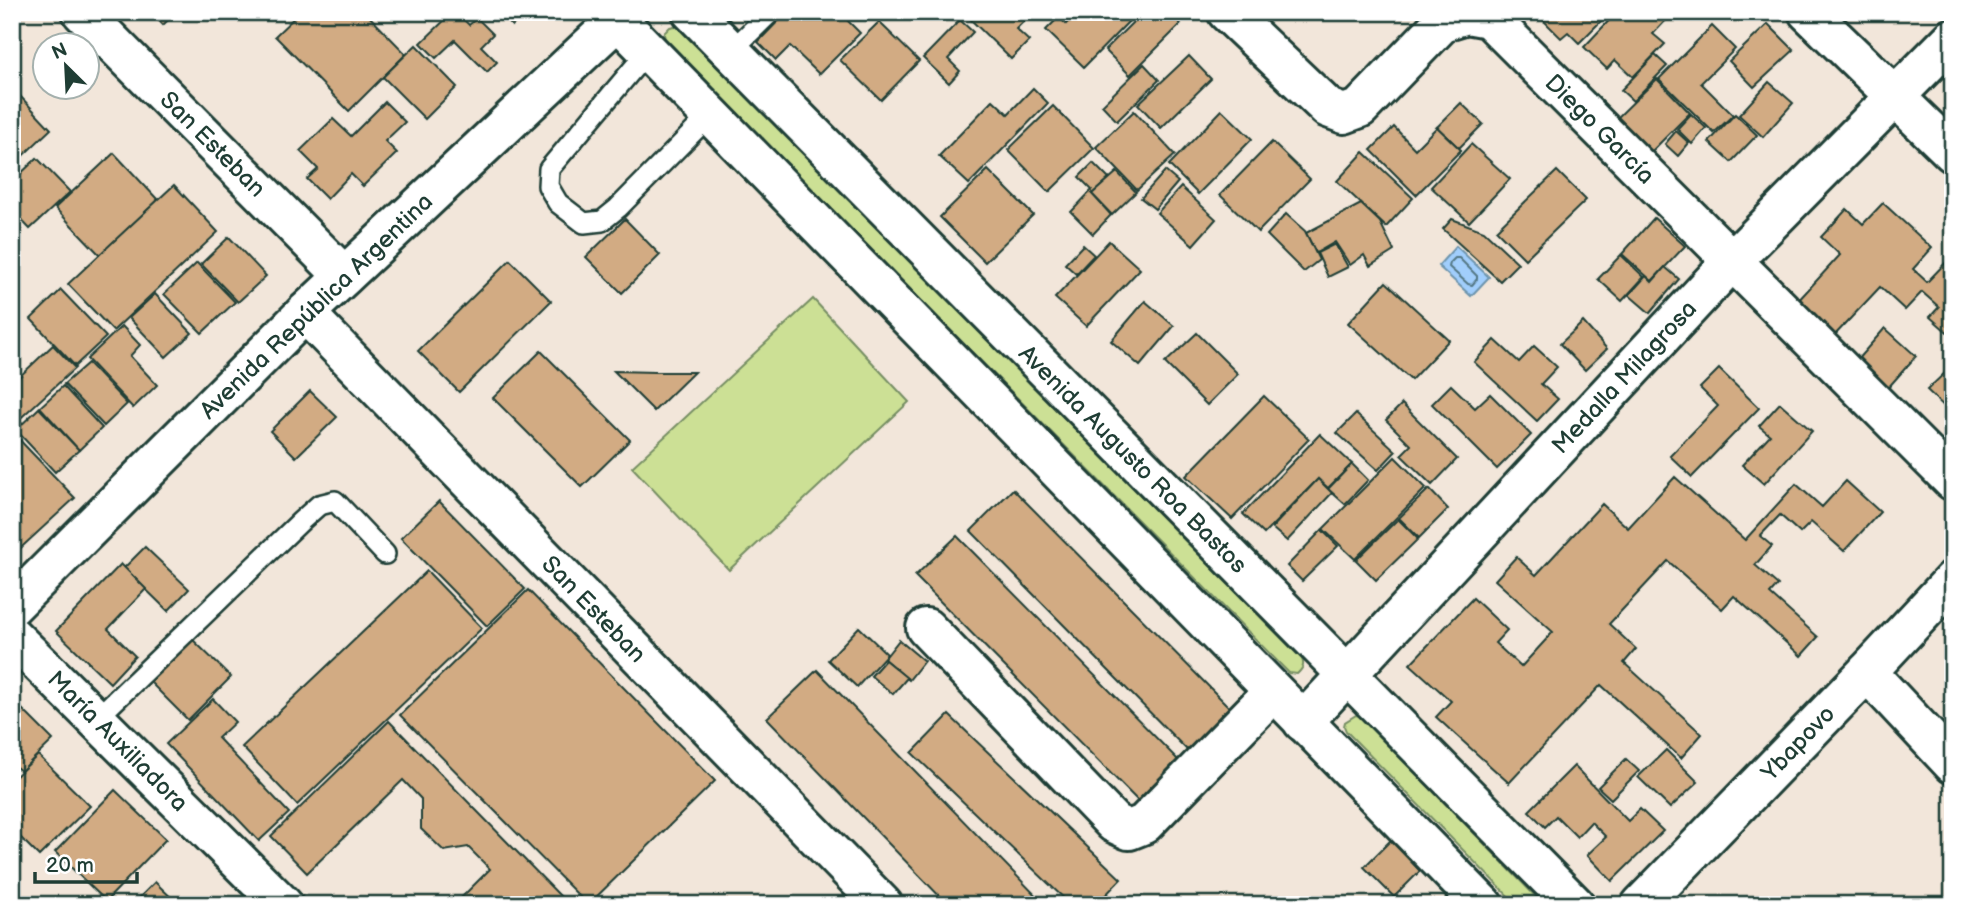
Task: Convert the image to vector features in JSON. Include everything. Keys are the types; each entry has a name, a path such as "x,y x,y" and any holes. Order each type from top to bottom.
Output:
{"street":[{"name":"San Esteban","path":"82,12 344,276"},
{"name":"Avenida Augusto Roa Bastos","path":"692,12 1575,905"},
{"name":"Diego García","path":"1227,12 1328,108 1344,114 1360,108 1444,21 1467,14 1489,18 1953,481"},
{"path":"1808,12 1953,153"},
{"name":"Avenida República Argentina","path":"12,606 305,313 618,15"},
{"path":"618,15 648,51 710,115 1483,905"},
{"name":"Medalla Milagrosa","path":"1303,722 1732,261 1953,38"},
{"name":"San Esteban","path":"305,313 883,905"},
{"name":"Ybapovo","path":"1641,905 1953,580"},
{"path":"926,628 1114,823 1129,830 1144,824 1273,692"},
{"name":"María Auxiliadora","path":"12,636 283,905"},
{"path":"1867,672 1953,764"}],"lane":[{"path":"731,51 771,12"},
{"path":"648,51 549,169 548,186 558,203 584,223 602,221 710,115"},
{"path":"96,719 319,505 335,501 385,554"}],"green space":[{"path":"674,26 679,27 1302,659 1302,667 1297,674 1289,673 665,41 664,33"},
{"path":"813,299 909,402 729,570 632,467"},
{"path":"1356,715 1360,716 1544,905 1517,905 1346,731 1345,722"}],"water":[{"path":"1456,246 1489,277 1471,296 1438,266"}],"building":[{"path":"151,12 176,12 163,25"},
{"path":"300,12 365,12 406,54 349,111 275,36"},
{"path":"453,12 469,25 477,18 493,34 481,46 497,62 487,72 455,40 436,58 421,43"},
{"path":"499,12 526,12 512,26"},
{"path":"787,12 839,12 860,33 819,74 790,46 776,60 758,42"},
{"path":"971,12 1033,12 1016,29 1029,41 1011,59 967,16"},
{"path":"1078,12 1128,12 1133,17 1084,67 1046,30 1059,17 1066,24"},
{"path":"1143,12 1168,12 1181,24 1130,75 1105,50"},
{"path":"1535,12 1610,12 1579,43 1568,32 1561,38"},
{"path":"1617,12 1664,12 1669,17 1653,34 1665,44 1633,77 1615,60 1607,69 1584,47"},
{"path":"960,20 973,32 948,59 960,71 949,83 923,58"},
{"path":"879,22 919,61 881,100 840,60"},
{"path":"1768,24 1794,50 1754,87 1729,61"},
{"path":"1712,26 1735,49 1701,83 1733,115 1714,133 1659,79"},
{"path":"416,45 457,87 425,119 383,77"},
{"path":"1655,55 1667,66 1633,101 1621,90"},
{"path":"1189,56 1211,79 1161,128 1138,104"},
{"path":"1144,64 1159,80 1117,121 1102,105"},
{"path":"1657,79 1690,113 1649,154 1615,120"},
{"path":"1769,82 1793,103 1763,137 1739,115"},
{"path":"1033,88 1048,103 969,184 939,156 993,100 1008,114"},
{"path":"19,95 51,129 12,166 12,101"},
{"path":"385,102 405,122 385,141 397,153 363,186 351,174 327,199 307,179 318,169 300,151 333,119 351,136"},
{"path":"1461,103 1483,124 1459,148 1437,127"},
{"path":"1053,106 1094,148 1049,192 1008,150"},
{"path":"1222,110 1252,139 1198,194 1169,165"},
{"path":"1134,111 1175,155 1137,190 1096,147"},
{"path":"1691,114 1706,128 1692,144 1677,129"},
{"path":"1735,114 1757,135 1731,162 1709,142"},
{"path":"1394,127 1415,149 1437,127 1461,150 1416,195 1371,150"},
{"path":"1676,131 1689,143 1678,156 1665,144"},
{"path":"1272,142 1310,179 1258,232 1220,195"},
{"path":"1471,144 1510,179 1469,222 1431,187"},
{"path":"1364,152 1413,198 1386,227 1337,181"},
{"path":"114,153 158,200 100,255 55,208"},
{"path":"37,158 70,192 30,229 12,210 12,182"},
{"path":"1093,163 1109,179 1092,194 1111,215 1093,234 1071,212 1092,190 1079,177"},
{"path":"988,170 1033,215 985,262 940,217"},
{"path":"1165,171 1178,182 1155,209 1141,198"},
{"path":"1557,171 1586,200 1525,259 1496,230"},
{"path":"1117,172 1136,192 1112,215 1092,194"},
{"path":"174,185 218,232 113,331 68,284"},
{"path":"1181,187 1216,219 1193,245 1157,213"},
{"path":"1883,203 1932,248 1913,269 1927,282 1953,255 1953,326 1947,332 1930,317 1939,307 1922,292 1905,310 1880,287 1833,337 1796,303 1840,255 1821,237 1847,209 1863,224"},
{"path":"1361,204 1380,222 1394,251 1370,266 1364,255 1350,265 1335,242 1316,253 1306,233"},
{"path":"1286,214 1305,231 1319,260 1304,272 1267,235"},
{"path":"1654,218 1685,246 1652,281 1622,254"},
{"path":"625,219 660,255 622,293 586,257"},
{"path":"1452,219 1484,231 1518,263 1500,281 1443,229"},
{"path":"229,237 266,276 238,302 201,264"},
{"path":"1109,241 1140,269 1086,326 1055,298"},
{"path":"1335,244 1348,267 1328,277 1317,253"},
{"path":"1083,245 1094,255 1076,274 1065,264"},
{"path":"1621,255 1644,277 1622,301 1598,279"},
{"path":"510,260 551,301 459,392 418,351"},
{"path":"197,263 235,302 202,333 164,294"},
{"path":"1665,267 1679,279 1650,313 1629,295 1646,276 1652,282"},
{"path":"1386,282 1449,340 1411,380 1348,323"},
{"path":"61,290 106,337 75,366 31,319"},
{"path":"155,294 192,333 166,357 129,318"},
{"path":"1145,301 1174,326 1140,366 1111,341"},
{"path":"1583,322 1607,349 1585,370 1560,344"},
{"path":"122,326 140,345 130,356 157,385 133,408 87,359"},
{"path":"1885,328 1916,356 1887,389 1856,361"},
{"path":"1197,333 1238,374 1207,405 1165,363"},
{"path":"1495,340 1519,362 1534,346 1557,367 1541,384 1558,399 1537,421 1474,362"},
{"path":"53,345 75,368 12,426 12,375 17,379"},
{"path":"541,351 630,440 582,487 493,398"},
{"path":"88,363 127,404 104,426 64,384"},
{"path":"1953,365 1953,415 1927,390"},
{"path":"1719,369 1759,408 1692,477 1670,456 1718,406 1700,388"},
{"path":"614,371 655,372 694,372 654,411"},
{"path":"1451,385 1475,408 1490,394 1531,435 1497,469 1432,404"},
{"path":"63,386 102,428 79,450 40,407"},
{"path":"310,391 337,417 296,457 270,431"},
{"path":"1264,396 1309,439 1232,519 1186,476"},
{"path":"1780,403 1812,431 1764,484 1742,465 1770,435 1759,426"},
{"path":"1402,404 1457,459 1432,485 1401,455 1411,445 1386,420"},
{"path":"39,408 79,450 55,472 16,430"},
{"path":"1356,414 1396,451 1378,470 1337,433"},
{"path":"12,432 75,498 12,556"},
{"path":"1320,434 1352,464 1328,488 1318,479 1264,534 1243,514"},
{"path":"1395,457 1426,488 1355,559 1323,529"},
{"path":"1352,464 1368,480 1345,504 1328,489"},
{"path":"1675,477 1745,540 1796,484 1822,507 1846,481 1880,512 1844,551 1811,522 1800,533 1780,515 1760,536 1772,546 1755,565 1778,585 1770,594 1818,637 1801,656 1734,596 1722,609 1668,561 1609,624 1636,649 1624,663 1702,734 1681,758 1601,685 1509,783 1436,717 1451,701 1410,664 1473,598 1507,630 1495,643 1521,667 1553,632 1495,580 1516,557 1536,575 1602,504 1628,528"},
{"path":"1318,479 1332,493 1287,541 1272,528"},
{"path":"1013,489 1233,711 1190,753 971,531"},
{"path":"1429,489 1448,509 1419,538 1399,518"},
{"path":"439,501 525,589 487,626 401,538"},
{"path":"1398,519 1418,539 1376,580 1356,560"},
{"path":"1322,530 1338,546 1302,581 1287,566"},
{"path":"957,536 1185,767 1144,807 915,576"},
{"path":"145,547 189,589 168,611 124,568"},
{"path":"121,564 146,589 108,629 135,656 110,683 56,631"},
{"path":"427,571 482,628 297,805 242,747"},
{"path":"528,590 715,781 588,905 400,715"},
{"path":"859,627 887,654 857,687 828,660"},
{"path":"188,635 231,677 188,720 146,678"},
{"path":"899,640 924,661 909,680 884,659"},
{"path":"885,660 907,678 893,694 871,676"},
{"path":"817,670 1045,905 948,905 767,718"},
{"path":"213,699 235,722 218,738 289,813 259,841 166,744"},
{"path":"16,703 53,740 21,771 16,767 12,771 12,706"},
{"path":"949,715 1121,879 1096,905 1071,905 912,753"},
{"path":"389,721 564,900 559,905 454,905 490,869 468,847 444,851 421,829 421,799 403,780 307,873 271,836"},
{"path":"1666,750 1698,782 1670,808 1638,777"},
{"path":"38,755 90,806 39,856 12,829 12,780"},
{"path":"1626,759 1639,771 1611,799 1598,787"},
{"path":"1574,766 1628,821 1640,809 1663,831 1612,881 1587,855 1606,837 1591,822 1577,837 1556,816 1545,827 1529,811"},
{"path":"115,790 166,839 106,901 55,852"},
{"path":"1391,840 1420,871 1394,897 1364,867"},
{"path":"155,882 179,905 132,905"}]}
